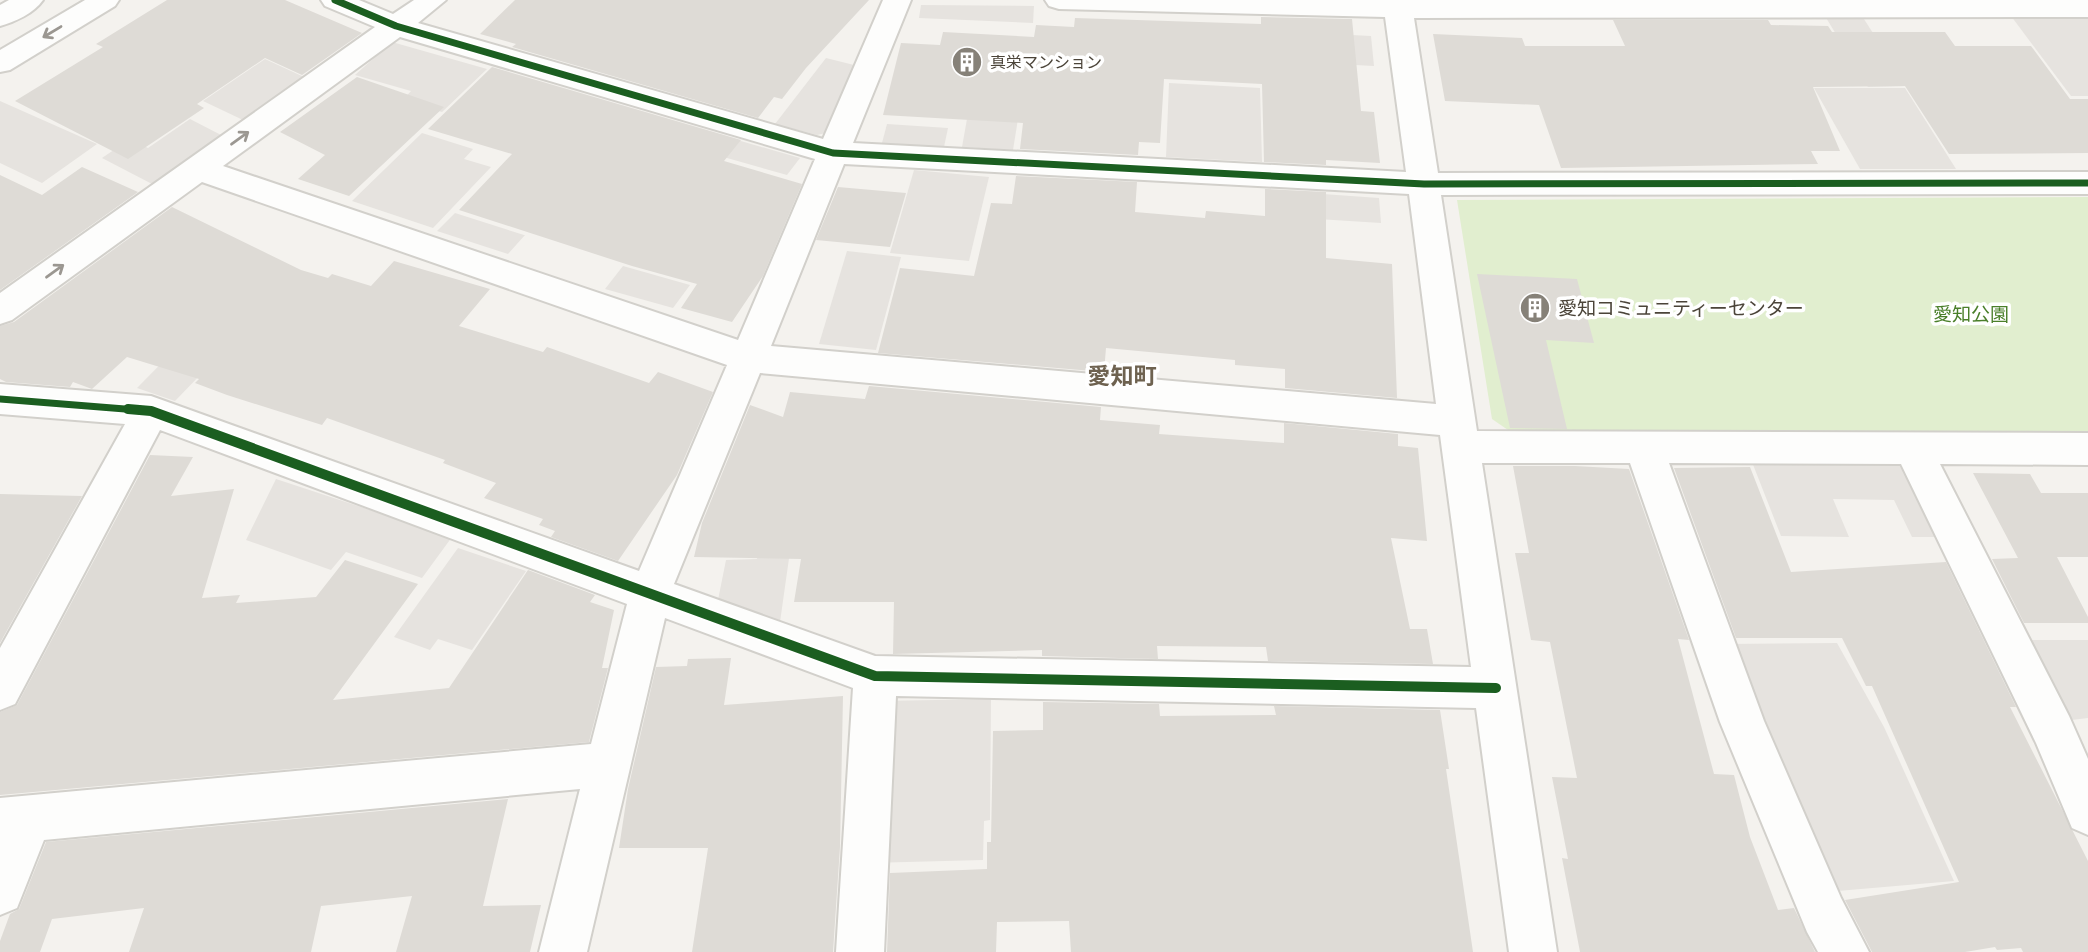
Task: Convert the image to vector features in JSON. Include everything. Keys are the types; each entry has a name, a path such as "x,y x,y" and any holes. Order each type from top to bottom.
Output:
{"street":[{"path":"0,17 29,0"},
{"path":"0,64 105,0"},
{"path":"335,0 396,26 833,153 1424,184 2088,183"},
{"path":"0,311 432,0"},
{"path":"563,952 650,593 897,0"},
{"path":"1059,0 2088,8"},
{"path":"1398,4 1533,952"},
{"path":"198,169 748,358 1459,434 1644,448 2088,449"},
{"path":"0,399 151,411 875,676 1496,688"},
{"path":"0,690 151,411"},
{"path":"1644,448 1742,722 1824,915 1845,952"},
{"path":"1913,449 2071,729 2088,812"},
{"path":"860,952 875,676"},
{"path":"0,891 15,819 609,764"}],"green space":[{"name":"愛知公園","path":"2088,197 2088,434 1508,430 1492,419 1457,200"}],"shaded area":[{"path":"921,5 1034,6 1033,23 919,18"},
{"path":"1825,16 1862,16 1907,86 1868,87"},
{"path":"2011,16 2088,16 2088,96 2071,96"},
{"path":"1258,30 1371,36 1374,66 1259,60"},
{"path":"392,42 487,69 442,112 403,100 411,91 355,75"},
{"path":"826,58 854,65 826,133 817,135 775,124"},
{"path":"265,59 304,77 243,120 203,101"},
{"path":"1169,83 1260,88 1262,162 1166,157"},
{"path":"1814,88 1905,88 1956,169 1860,169"},
{"path":"972,91 1022,94 1013,150 962,147"},
{"path":"0,101 97,144 42,183 0,163"},
{"path":"190,119 223,136 154,185 102,158 130,139 148,148"},
{"path":"887,124 948,128 944,147 882,143"},
{"path":"422,133 473,149 464,159 491,167 433,228 352,201"},
{"path":"727,137 800,158 787,175 713,154"},
{"path":"914,170 989,177 969,261 890,253"},
{"path":"1267,190 1379,198 1381,223 1268,216"},
{"path":"455,213 525,235 508,254 437,231"},
{"path":"847,251 901,257 876,350 819,344"},
{"path":"623,266 690,285 673,308 605,289"},
{"path":"219,305 256,317 175,401 137,388"},
{"path":"1752,462 1909,463 1945,537 1912,537 1894,500 1833,499 1849,537 1781,536"},
{"path":"276,479 452,537 422,578 346,552 331,570 246,540"},
{"path":"763,523 794,523 780,622 718,600 726,560 757,559"},
{"path":"458,548 526,571 472,650 438,639 430,650 394,637"},
{"path":"2022,640 2088,640 2088,718 2063,721"},
{"path":"1837,643 1884,727 1954,881 1826,892 1726,644"},
{"path":"991,699 990,820 984,821 983,860 869,863 880,701"}],"building":[{"path":"167,0 285,0 362,33 302,75 265,58 197,104 204,108 128,159 15,101 103,47 96,44"},
{"path":"515,0 869,0 806,68 782,99 774,97 758,118 512,47 516,44 480,34"},
{"path":"1261,17 1352,19 1361,111 1374,112 1380,163 1326,160 1326,165 1264,162 1262,84 1164,79 1160,143 1139,142 1138,155 1020,149 1023,123 883,115 901,43 940,45 943,32 1034,37 1036,25 1074,27 1075,18 1261,24"},
{"path":"1613,20 1768,20 1771,25 1828,26 1832,32 1945,32 1955,46 2031,46 2070,99 2088,99 2088,153 1949,154 1905,86 1813,87 1840,151 1811,151 1818,164 1561,168 1539,105 1445,101 1433,34 1522,38 1525,46 1625,46"},
{"path":"492,67 741,140 724,161 802,184 763,276 732,322 681,308 697,284 632,266 459,210 512,154 428,129"},
{"path":"357,77 444,107 349,196 298,179 325,155 280,132"},
{"path":"82,167 138,192 0,290 0,175 42,195"},
{"path":"1016,176 1137,182 1135,212 1205,218 1206,211 1265,216 1265,189 1326,192 1326,258 1392,264 1397,398 1285,388 1285,369 1235,365 1235,360 1106,348 1104,372 878,353 900,268 974,276 991,203 1012,204"},
{"path":"838,187 906,193 890,247 816,240"},
{"path":"172,207 301,270 328,278 332,274 371,286 394,261 490,289 459,326 543,352 547,347 649,383 658,372 713,392 677,475 618,561 551,537 555,531 539,525 543,519 484,498 496,483 443,463 445,460 327,418 322,425 227,395 195,383 199,379 127,357 92,389 73,382 70,387 6,382 0,379 0,326 14,322"},
{"path":"1477,274 1577,279 1594,343 1546,340 1567,429 1510,428"},
{"path":"869,386 1101,407 1100,420 1160,425 1159,434 1284,443 1284,423 1398,434 1398,446 1418,448 1427,541 1391,538 1410,629 1427,629 1433,664 1268,661 1266,647 1157,646 1158,659 1042,656 1042,650 893,654 894,602 794,602 801,559 694,557 702,523 750,405 783,417 790,392 865,399"},
{"path":"150,455 193,457 171,496 234,489 202,598 240,595 236,603 316,597 345,560 418,584 333,700 449,688 528,570 595,595 590,602 614,610 602,668 608,668 589,742 0,795 0,712 17,705"},
{"path":"1513,466 1629,469 1689,640 1678,639 1714,774 1734,775 1750,837 1778,910 1794,908 1815,952 1580,952 1562,858 1568,859 1552,777 1577,778 1550,642 1531,640 1515,553 1529,553"},
{"path":"1750,467 1791,572 1946,562 2016,707 2010,707 2088,861 2088,952 2023,952 2021,948 1997,950 1995,947 1965,952 1872,952 1845,900 1959,882 1872,686 1866,686 1842,638 1736,638 1674,468"},
{"path":"1973,473 2030,474 2041,493 2088,493 2088,557 2057,557 2088,617 2088,623 2024,623 1992,559 2018,558"},
{"path":"0,494 82,496 0,643"},
{"path":"731,658 724,705 843,696 840,847 833,952 692,952 708,848 619,848 628,789 656,667 687,666 688,659"},
{"path":"1043,702 1159,704 1160,716 1276,715 1274,706 1440,710 1473,952 1071,952 1069,921 997,922 996,952 887,952 890,873 987,869 987,842 991,842 993,731 1043,730"},
{"path":"508,799 483,906 541,905 530,952 396,952 412,896 321,906 311,952 129,952 144,908 52,919 40,952 0,952 0,941 10,914 19,909 46,842"}],"cycle path":[{"path":"335,0 396,26 833,153 1424,184 2088,183"},
{"path":"0,399 151,411 875,676 1496,688"}],"place":[{"name":"真栄マンション","path":"967,62"},
{"name":"愛知コミュニティーセンター","path":"1535,308"}],"district":[{"name":"愛知町","path":"1122,376"}]}
